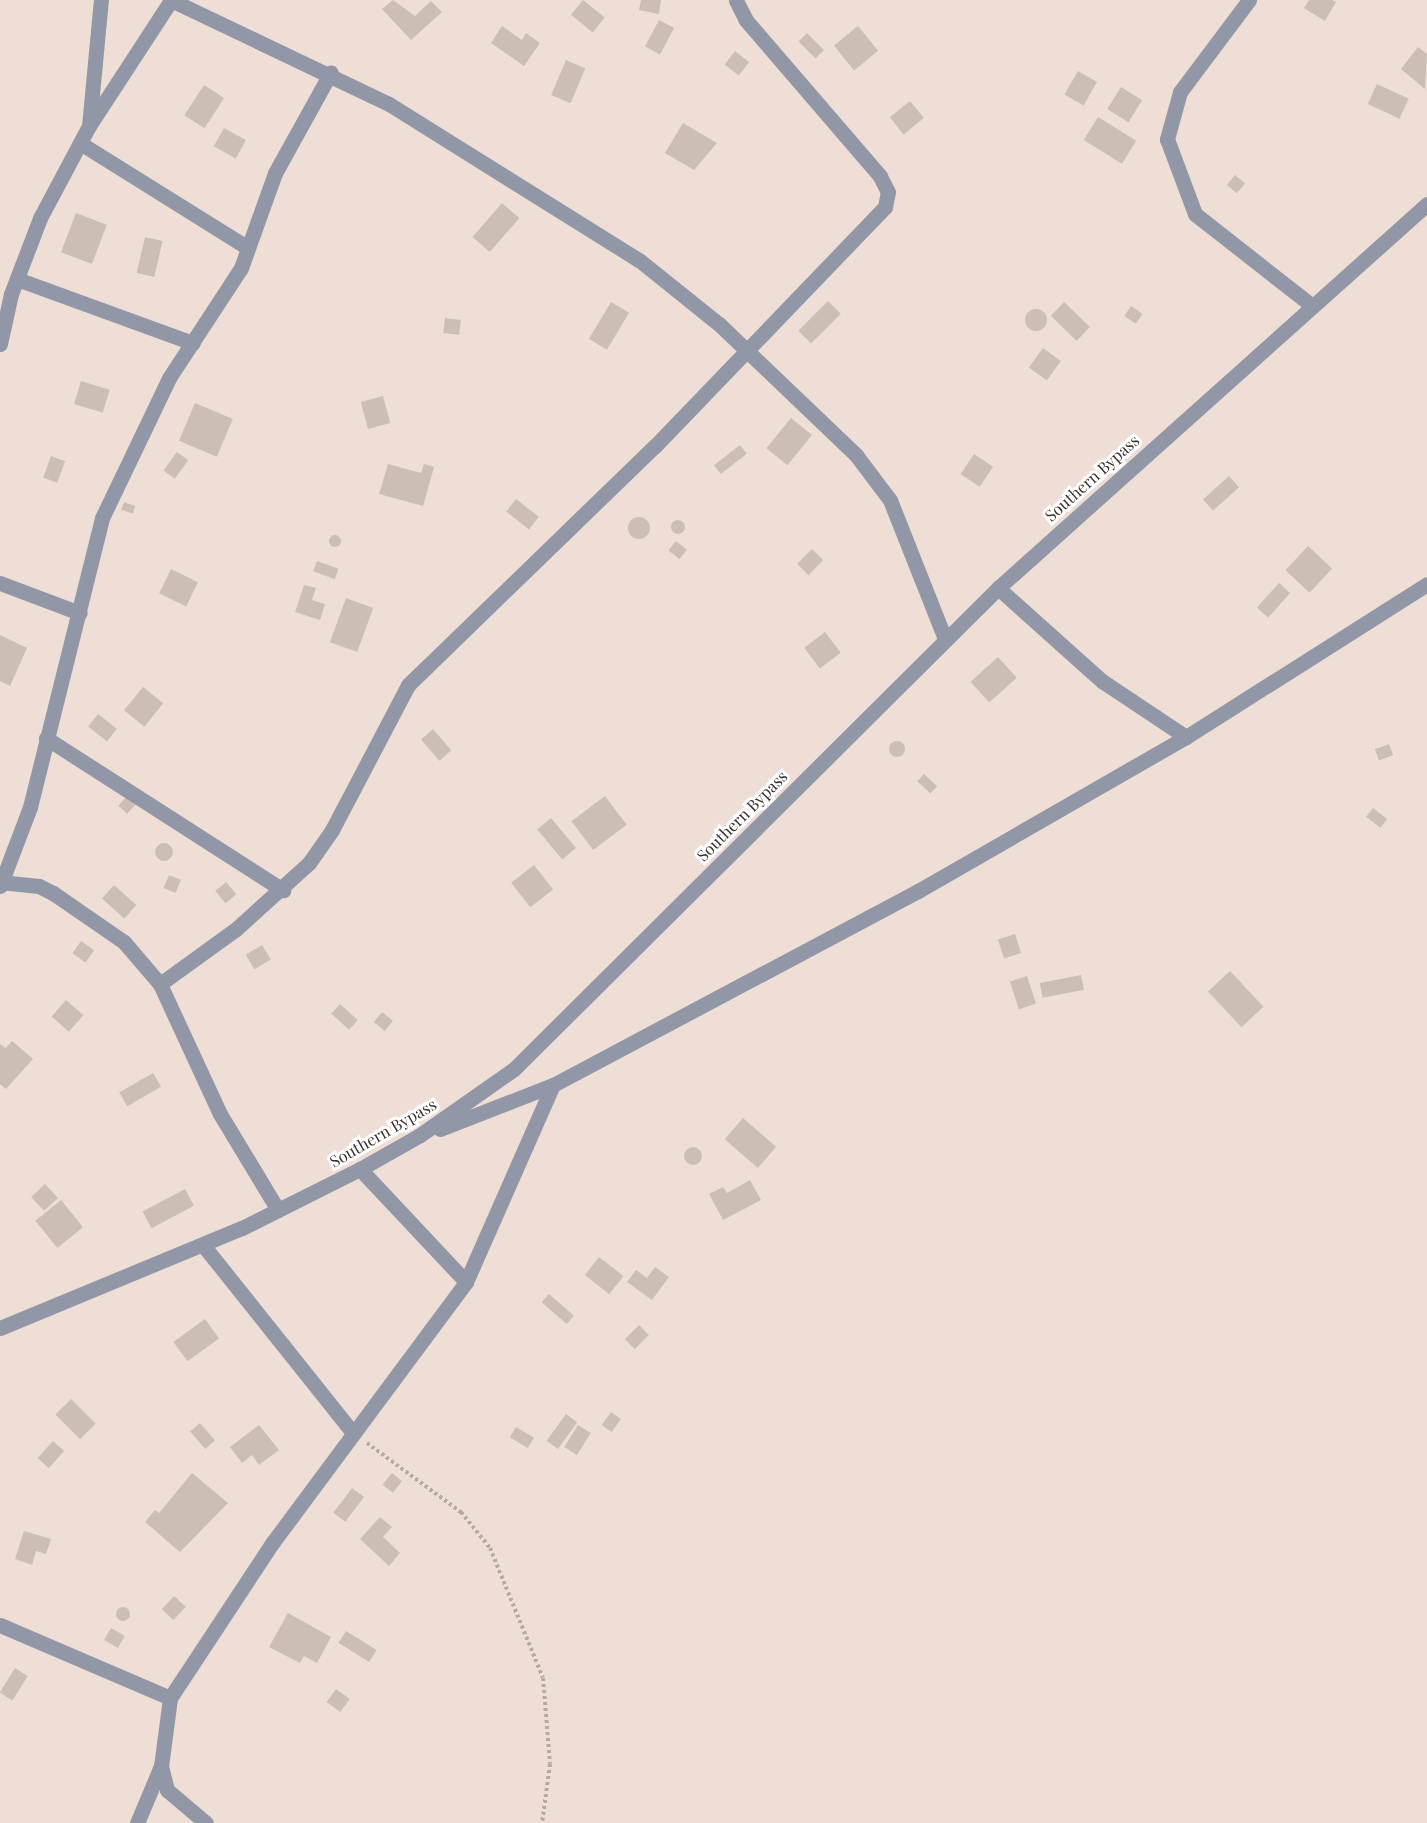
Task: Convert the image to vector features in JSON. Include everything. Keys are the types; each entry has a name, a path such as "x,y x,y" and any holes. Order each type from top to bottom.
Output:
{"street":[{"path":"89,126 101,0"},
{"path":"0,344 17,279 40,218 89,126 171,0 331,72 620,247 750,350 856,455 890,500 945,639"},
{"path":"160,984 283,890 332,830 408,685 750,350 885,207 888,192 746,20 736,0"},
{"path":"1249,0 1180,92 1167,139 1195,214 1311,305"},
{"path":"278,1210 220,1114 160,984 124,942 53,893 39,886 1,883 27,816 80,613 102,518 153,409 193,343 232,286 275,173 331,72"},
{"path":"80,143 248,248"},
{"name":"Southern Bypass","path":"0,1328 203,1245 360,1169 420,1135 514,1069 560,1028 998,588 1311,305 1427,204"},
{"path":"17,279 193,343"},
{"path":"0,583 80,613"},
{"path":"420,1135 553,1085 918,891 1185,737 1427,584"},
{"path":"998,588 1102,681 1185,737"},
{"path":"46,738 283,890"},
{"path":"137,1823 161,1766 170,1698 238,1592 466,1282 553,1085"},
{"path":"360,1169 466,1282"},
{"path":"203,1245 353,1433"},
{"path":"0,1625 170,1698"},
{"path":"161,1766 167,1791 182,1808 206,1823"}],"path":[{"path":"353,1433 461,1512 490,1548 543,1678 550,1764 542,1823"}],"building":[{"path":"393,0 415,16 431,1 442,12 411,40 382,9"},
{"path":"583,0 605,18 593,32 571,15"},
{"path":"641,0 661,0 659,14 639,10"},
{"path":"1309,0 1336,2 1325,21 1304,8"},
{"path":"659,20 674,28 660,54 645,46"},
{"path":"502,26 522,40 526,33 540,43 524,66 491,43"},
{"path":"858,26 878,51 854,70 834,46"},
{"path":"807,33 824,50 815,58 799,41"},
{"path":"1418,47 1427,54 1425,89 1401,69"},
{"path":"735,51 749,62 739,75 725,64"},
{"path":"566,60 585,68 570,103 551,95"},
{"path":"1078,71 1097,82 1084,105 1064,94"},
{"path":"1377,84 1409,99 1399,119 1368,104"},
{"path":"204,85 224,98 205,128 184,115"},
{"path":"1121,87 1142,100 1128,122 1107,109"},
{"path":"910,101 924,118 904,134 890,117"},
{"path":"1098,117 1136,141 1122,164 1084,140"},
{"path":"683,123 717,143 694,170 665,153"},
{"path":"224,128 246,140 236,158 214,146"},
{"path":"1235,175 1245,183 1237,193 1227,185"},
{"path":"502,203 519,218 490,252 472,237"},
{"path":"76,213 107,225 92,264 61,252"},
{"path":"145,237 163,241 154,277 137,273"},
{"path":"828,301 841,314 811,343 798,331"},
{"path":"611,302 629,313 607,350 589,339"},
{"path":"1064,302 1090,327 1077,341 1051,316"},
{"path":"1131,306 1143,314 1136,324 1124,316"},
{"path":"1036,309 1044,312 1047,320 1044,328 1036,331 1028,328 1025,320 1028,312"},
{"path":"445,318 461,320 459,335 443,333"},
{"path":"1043,348 1061,361 1047,380 1029,367"},
{"path":"81,381 110,390 103,413 74,404"},
{"path":"383,396 390,423 368,429 361,402"},
{"path":"195,403 233,419 217,457 179,441"},
{"path":"791,418 812,435 787,465 766,448"},
{"path":"740,445 747,454 721,474 714,465"},
{"path":"177,452 188,460 175,479 163,471"},
{"path":"974,454 993,467 980,487 961,474"},
{"path":"51,456 65,461 57,483 43,478"},
{"path":"388,464 421,473 424,464 434,467 423,506 379,494"},
{"path":"1229,476 1239,487 1213,511 1203,499"},
{"path":"516,499 539,517 529,529 506,512"},
{"path":"124,502 135,506 133,514 121,510"},
{"path":"639,517 647,520 650,528 647,536 639,539 631,536 628,528 631,520"},
{"path":"678,520 683,522 685,527 683,532 678,534 673,532 671,527 673,522"},
{"path":"335,535 341,541 335,547 329,541"},
{"path":"676,541 687,550 679,559 668,550"},
{"path":"1308,546 1332,569 1310,593 1285,570"},
{"path":"812,549 823,560 808,575 797,564"},
{"path":"317,561 339,569 335,579 313,571"},
{"path":"171,569 198,582 186,606 159,593"},
{"path":"1279,583 1290,593 1268,618 1257,608"},
{"path":"304,585 316,588 312,600 325,604 320,620 295,612"},
{"path":"346,598 373,608 357,652 330,642"},
{"path":"825,632 841,653 820,668 804,648"},
{"path":"0,635 27,648 10,686 0,681"},
{"path":"998,657 1017,678 989,703 971,682"},
{"path":"143,687 163,703 144,727 124,710"},
{"path":"98,714 117,729 107,741 88,727"},
{"path":"433,729 451,750 439,761 421,739"},
{"path":"897,741 903,743 905,749 903,755 897,757 891,755 889,749 891,743"},
{"path":"1389,744 1393,755 1379,760 1375,749"},
{"path":"924,774 937,786 930,794 917,781"},
{"path":"127,796 136,804 127,814 118,806"},
{"path":"605,796 627,825 593,850 571,821"},
{"path":"1373,808 1387,819 1380,828 1366,817"},
{"path":"551,818 576,848 562,859 537,830"},
{"path":"164,843 170,846 173,852 170,858 164,861 158,858 155,852 158,846"},
{"path":"534,865 553,889 530,907 511,883"},
{"path":"169,875 181,880 175,893 164,888"},
{"path":"226,882 236,894 226,903 215,891"},
{"path":"114,885 136,905 124,918 102,898"},
{"path":"1015,934 1021,953 1004,959 998,940"},
{"path":"81,941 94,950 86,962 72,953"},
{"path":"262,945 271,960 254,969 246,955"},
{"path":"1230,971 1263,1007 1241,1027 1208,991"},
{"path":"1081,975 1084,990 1043,998 1040,983"},
{"path":"1027,976 1036,1004 1019,1009 1010,982"},
{"path":"66,1000 83,1015 69,1032 52,1017"},
{"path":"340,1004 358,1020 349,1030 331,1014"},
{"path":"382,1012 393,1021 385,1031 374,1022"},
{"path":"12,1041 33,1059 6,1089 0,1084 0,1044 6,1048"},
{"path":"153,1073 161,1087 127,1106 119,1092"},
{"path":"743,1118 776,1147 758,1168 725,1139"},
{"path":"693,1147 699,1150 702,1156 699,1162 693,1165 687,1162 684,1156 687,1150"},
{"path":"750,1180 761,1200 723,1220 709,1194 723,1187 727,1193"},
{"path":"45,1184 58,1198 44,1211 31,1197"},
{"path":"185,1189 194,1206 152,1228 143,1212"},
{"path":"61,1200 83,1227 57,1248 35,1221"},
{"path":"599,1257 623,1276 609,1294 585,1275"},
{"path":"655,1267 669,1277 652,1300 627,1282 636,1270 647,1278"},
{"path":"549,1294 574,1316 567,1324 542,1302"},
{"path":"205,1319 219,1338 188,1361 173,1342"},
{"path":"639,1325 649,1335 635,1349 625,1339"},
{"path":"71,1399 96,1424 80,1439 55,1415"},
{"path":"611,1412 621,1419 612,1432 602,1425"},
{"path":"566,1414 577,1422 558,1449 547,1441"},
{"path":"200,1423 215,1440 205,1449 190,1432"},
{"path":"259,1425 279,1450 259,1465 252,1455 242,1463 230,1447"},
{"path":"578,1425 591,1433 577,1455 564,1447"},
{"path":"516,1427 534,1438 528,1448 510,1437"},
{"path":"53,1441 64,1451 49,1468 38,1458"},
{"path":"192,1473 228,1503 180,1552 145,1522 155,1510 159,1513"},
{"path":"392,1473 402,1481 393,1493 383,1485"},
{"path":"352,1488 364,1497 345,1522 333,1513"},
{"path":"380,1517 392,1527 383,1537 400,1553 389,1566 360,1539"},
{"path":"24,1531 51,1539 46,1554 36,1551 32,1565 15,1559"},
{"path":"174,1596 186,1607 173,1620 162,1609"},
{"path":"120,1607 126,1607 130,1614 126,1621 120,1621 116,1617 116,1611"},
{"path":"288,1613 331,1637 317,1663 304,1656 300,1663 269,1647"},
{"path":"111,1628 125,1636 118,1648 104,1640"},
{"path":"346,1631 377,1650 369,1662 339,1643"},
{"path":"15,1668 28,1676 12,1701 0,1692"},
{"path":"336,1689 350,1699 340,1712 327,1702"}]}
